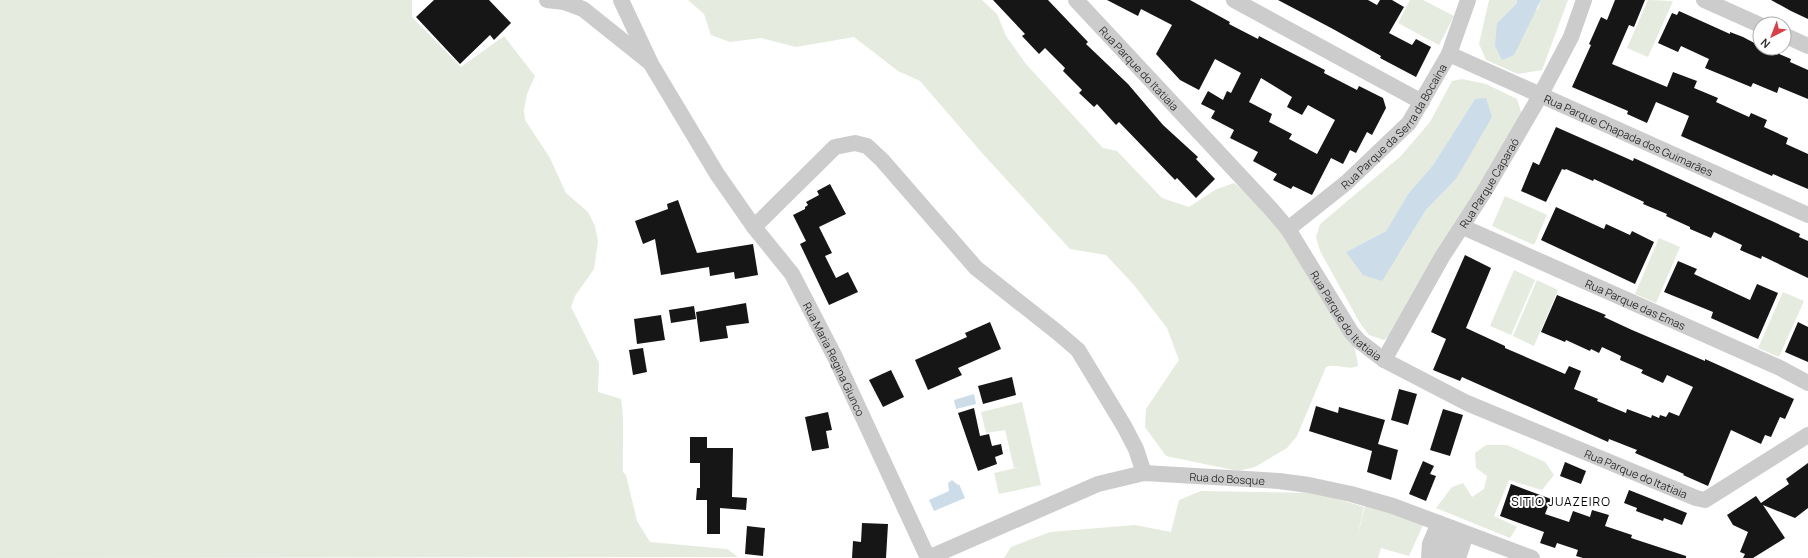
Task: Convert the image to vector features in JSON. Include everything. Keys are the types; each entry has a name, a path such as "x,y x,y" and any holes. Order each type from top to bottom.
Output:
{"street":[{"path":"547,0 564,2 583,9 651,64"},
{"path":"620,0 651,64"},
{"name":"Rua Parque do Itatiaia","path":"1076,0 1272,209 1288,229 1351,332 1364,345 1403,372 1481,409 1696,498 1705,500 1808,435"},
{"path":"1234,0 1422,102"},
{"name":"Rua Parque da Serra da Bocaína","path":"1288,229 1346,183 1390,143 1409,123 1449,54 1468,0"},
{"name":"Rua Parque Caparaó","path":"1384,360 1442,257 1463,227 1540,96 1571,37 1584,0"},
{"path":"1704,0 1752,21"},
{"path":"1792,39 1808,46"},
{"name":"Rua Parque Chapada dos Guimarães","path":"1449,54 1808,215"},
{"name":"Rua Maria Regina Giunco","path":"651,64 717,174 754,227 792,274 814,315 928,558"},
{"path":"754,227 835,147 855,143 867,146 882,160 976,268 1058,332 1078,350 1124,426 1136,449 1144,472"},
{"name":"Rua Parque das Emas","path":"1463,227 1780,368 1808,383"},
{"name":"Rua do Bosque","path":"928,558 1098,484 1144,472 1279,481 1309,485 1351,494 1393,506 1532,558"},
{"path":"1429,558 1430,544 1446,525"},
{"path":"1442,558 1446,525"},
{"path":"1458,558 1466,534"}],"shaded area":[{"path":"0,0 412,0 412,17 461,67 504,36 535,76 527,94 524,110 525,120 550,158 566,193 588,212 595,226 598,241 594,269 575,296 571,307 599,363 598,392 621,399 623,426 623,472 626,475 637,521 650,542 727,549 738,557 0,558"},
{"path":"688,0 982,0 997,14 1006,36 1026,64 1103,148 1117,151 1162,198 1189,207 1215,190 1234,183 1248,195 1273,221 1296,250 1317,281 1347,330 1357,357 1358,366 1350,368 1334,366 1326,367 1297,436 1287,448 1255,467 1238,471 1166,456 1145,427 1146,409 1179,360 1167,328 1134,285 1106,255 1070,249 983,154 920,81 898,71 854,37 796,47 761,38 730,42 711,35 704,14"},
{"path":"1410,0 1423,0 1454,16 1439,45 1398,23"},
{"path":"1489,0 1517,0 1517,3 1497,23 1538,9 1541,0 1568,0 1542,70 1518,74 1486,60 1479,44"},
{"path":"1648,0 1673,1 1648,57 1627,48"},
{"path":"1462,79 1486,84 1517,99 1523,118 1397,331 1384,340 1369,335 1360,323 1320,251 1316,237 1320,224 1401,156 1430,122 1452,81","holes":["1475,99 1456,179 1426,210 1399,254 1346,252 1386,231 1408,194 1433,165"]},
{"path":"1505,196 1547,215 1534,245 1492,226"},
{"path":"1659,238 1680,247 1656,303 1635,294"},
{"path":"1514,270 1535,280 1511,335 1490,326"},
{"path":"1537,280 1558,290 1534,346 1513,336"},
{"path":"1783,292 1804,301 1779,357 1758,348"},
{"path":"1022,402 1041,485 999,494 994,473 1025,466 1014,468 1005,430 986,433 981,412"},
{"path":"1486,445 1507,445 1545,462 1554,475 1542,490 1509,480 1494,516 1517,527 1510,538 1436,508 1452,487 1463,483 1472,497 1484,489 1487,476 1476,468 1475,453"},
{"path":"1201,491 1317,493 1364,507 1356,543 1365,506 1400,516 1423,525 1409,556 1381,548 1378,558 1004,558 1011,547 1050,532 1135,525 1171,532 1179,500"}],"water":[{"path":"1517,0 1541,0 1514,55 1502,60 1495,46 1497,23 1517,3"},
{"path":"1486,98 1492,117 1456,179 1426,210 1382,281 1363,275 1346,252 1386,231 1408,194 1433,165 1475,99"},
{"path":"974,394 976,404 956,409 954,400"},
{"path":"952,480 958,485 959,484 965,498 934,511 929,500 949,491 948,483"}],"building":[{"path":"434,0 489,0 511,23 494,40 490,35 460,64 416,17"},
{"path":"993,0 1048,0 1088,42 1086,44 1128,84 1163,125 1198,157 1196,159 1215,179 1196,198 1177,178 1175,180 1119,122 1116,125 1097,104 1094,107 1079,93 1082,90 1063,71 1065,68 1045,48 1039,54 1022,36 1025,34"},
{"path":"1107,0 1190,0 1230,22 1229,24 1258,39 1259,36 1325,70 1324,73 1357,90 1359,86 1383,98 1386,108 1372,135 1367,132 1356,153 1350,150 1343,164 1331,158 1312,195 1293,186 1291,189 1273,180 1277,174 1253,161 1258,152 1230,138 1234,130 1211,118 1215,111 1201,104 1208,91 1223,100 1227,91 1231,93 1241,73 1215,59 1199,90 1180,80 1156,54 1172,25 1141,9 1138,16","holes":["1261,78 1292,97 1287,107 1302,115 1308,105 1335,120 1317,154 1289,139 1292,134 1269,122 1272,114 1249,102"]},
{"path":"1278,0 1368,0 1377,5 1380,0 1392,0 1404,7 1389,33 1412,45 1416,39 1431,47 1416,77 1380,58 1381,56 1333,29"},
{"path":"1615,0 1645,0 1634,27 1629,25 1612,64 1667,87 1673,72 1697,81 1694,88 1718,98 1716,102 1749,117 1751,113 1767,120 1764,127 1788,138 1786,144 1808,154 1808,189 1773,174 1772,176 1681,136 1689,116 1656,102 1647,123 1627,114 1628,111 1572,87 1591,45 1589,44 1601,17 1607,20"},
{"path":"1771,0 1808,0 1808,19 1791,11"},
{"path":"1679,11 1730,34 1730,32 1752,42 1752,56 1784,56 1791,59 1790,62 1808,70 1808,99 1779,87 1777,93 1753,83 1751,87 1705,68 1709,59 1681,46 1678,52 1658,43 1672,13 1677,15"},
{"path":"1556,127 1633,161 1634,158 1800,234 1799,237 1808,241 1808,278 1762,256 1761,259 1740,250 1742,245 1714,232 1711,238 1690,229 1690,227 1666,216 1667,214 1643,204 1644,202 1594,179 1593,181 1566,169 1562,169 1546,202 1521,191 1533,162 1539,165"},
{"path":"830,184 846,214 819,227 832,253 825,256 836,278 848,272 858,292 829,305 800,244 806,241 793,215 805,209 808,205 806,202 819,195 817,191"},
{"path":"678,200 697,253 753,244 758,275 735,279 734,272 710,276 709,267 661,275 655,239 643,244 635,221 668,209 667,204"},
{"path":"1556,207 1604,229 1606,224 1630,235 1632,231 1654,242 1635,284 1541,240"},
{"path":"1465,255 1491,268 1466,328 1505,346 1505,348 1565,374 1569,366 1581,371 1574,389 1598,399 1597,401 1626,413 1627,409 1651,418 1652,415 1659,418 1660,415 1666,417 1669,412 1679,416 1693,387 1667,375 1663,383 1641,373 1643,370 1620,360 1621,356 1602,347 1599,353 1591,349 1590,351 1566,340 1565,342 1541,332 1557,295 1606,315 1604,317 1632,330 1705,361 1705,359 1794,399 1785,419 1780,417 1771,437 1765,435 1761,444 1731,430 1708,486 1635,453 1637,450 1609,439 1608,442 1462,377 1460,381 1433,370 1446,339 1431,332"},
{"path":"1678,261 1697,269 1694,274 1750,300 1757,284 1778,293 1758,339 1711,318 1713,312 1664,292"},
{"path":"746,303 749,323 726,326 728,338 700,342 696,312"},
{"path":"694,306 696,319 671,323 669,310"},
{"path":"661,315 665,340 637,344 634,319"},
{"path":"990,322 1001,349 958,368 962,375 928,390 915,360 967,337 965,333"},
{"path":"1798,322 1808,327 1808,362 1785,352"},
{"path":"643,348 647,372 633,375 629,350"},
{"path":"891,370 904,397 883,407 869,380"},
{"path":"1012,377 1016,395 983,404 978,386"},
{"path":"1399,389 1417,394 1408,425 1391,420"},
{"path":"1316,406 1338,413 1339,407 1385,420 1378,444 1398,450 1391,480 1367,472 1372,451 1309,431"},
{"path":"974,408 980,436 989,434 992,446 1001,444 1003,454 995,457 997,464 978,471 958,413"},
{"path":"1443,409 1463,415 1450,456 1430,450"},
{"path":"828,412 832,430 826,431 829,448 812,451 805,417"},
{"path":"690,437 707,437 707,448 733,448 732,497 747,498 746,510 720,508 720,534 707,534 707,500 696,500 697,488 700,488 700,463 690,463"},
{"path":"1423,461 1434,466 1430,474 1436,476 1426,501 1409,494"},
{"path":"1565,462 1586,471 1581,484 1560,476"},
{"path":"1808,463 1808,508 1795,518 1763,505 1785,538 1753,558 1743,558 1745,554 1740,552 1748,532 1733,525 1727,515 1756,496 1761,503 1789,484 1786,479"},
{"path":"1511,484 1551,499 1545,514 1569,522 1573,511 1590,517 1592,510 1609,515 1605,526 1632,535 1631,538 1686,556 1686,558 1583,558 1576,556 1578,550 1557,543 1555,548 1540,543 1544,532 1500,516"},
{"path":"1629,490 1687,513 1682,525 1664,518 1663,521 1636,511 1637,508 1624,503"},
{"path":"862,523 888,524 886,558 852,558 853,541 861,542"},
{"path":"747,526 765,528 763,556 745,554"}],"district":[{"name":"SITIO JUAZEIRO","path":"1561,501"}]}
